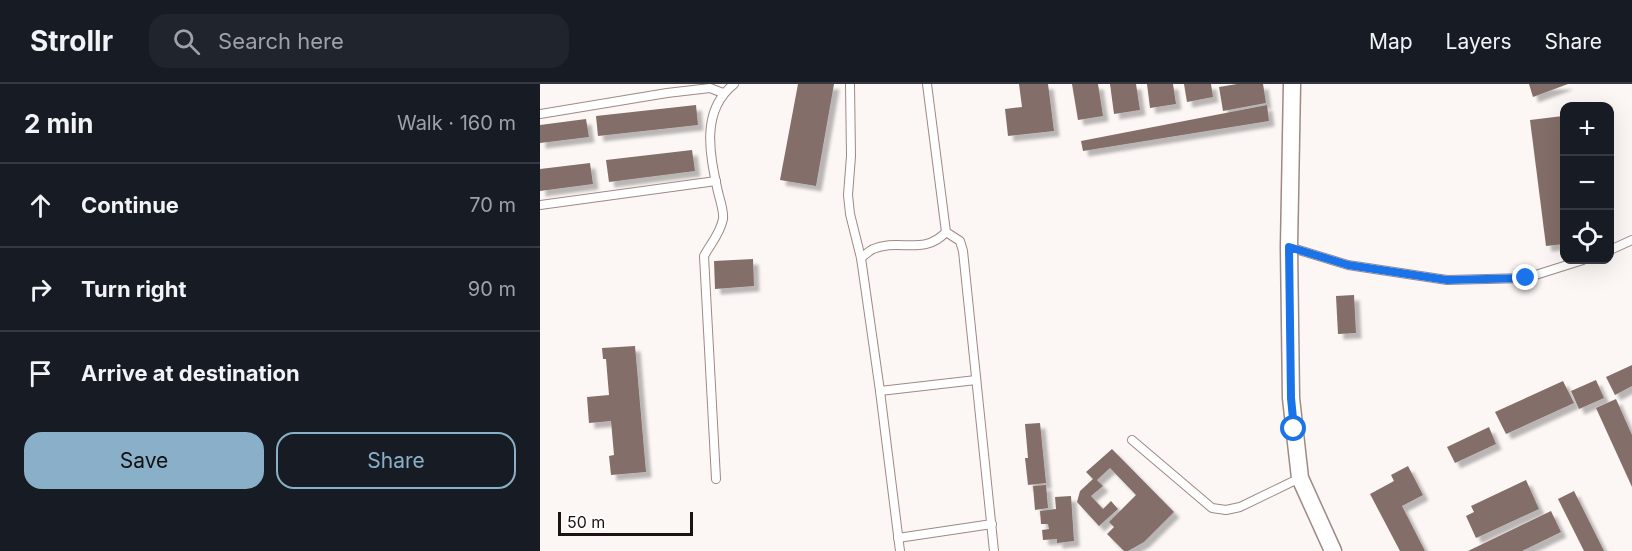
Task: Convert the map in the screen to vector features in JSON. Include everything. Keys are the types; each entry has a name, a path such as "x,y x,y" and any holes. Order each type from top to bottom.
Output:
{"street":[{"path":"1292,84 1289,247 1291,398 1300,478 1333,551"}],"lane":[{"path":"716,479 704,256 717,237 723,217 712,162 710,125 723,93 734,84"},
{"path":"850,84 851,156 848,195 850,214 861,258 900,551"},
{"path":"927,84 946,232 960,241 963,251 994,551"},
{"path":"540,114 710,88 723,93"},
{"path":"540,205 716,181"},
{"path":"861,258 873,249 931,244 946,232"},
{"path":"1614,248 1632,240"},
{"path":"1289,247 1348,265 1447,280 1526,278 1570,264"},
{"path":"880,391 976,381"},
{"path":"1132,440 1212,508 1226,510 1240,507 1300,478"},
{"path":"898,538 992,525"}],"building":[{"path":"798,84 834,84 816,186 780,180"},
{"path":"1019,84 1048,84 1054,131 1008,136 1005,109 1022,107"},
{"path":"1072,84 1098,84 1103,116 1078,120"},
{"path":"1110,84 1136,84 1140,110 1114,114"},
{"path":"1147,84 1173,84 1176,104 1150,108"},
{"path":"1184,84 1211,84 1213,97 1187,102"},
{"path":"1263,84 1266,103 1223,111 1219,87"},
{"path":"1529,84 1568,84 1533,97"},
{"path":"696,105 698,125 598,136 596,116"},
{"path":"1267,105 1269,121 1083,151 1081,141"},
{"path":"1560,116 1560,244 1546,246 1530,120"},
{"path":"586,119 589,137 540,143 540,125"},
{"path":"692,150 695,171 609,182 606,160"},
{"path":"590,163 593,184 540,191 540,169"},
{"path":"753,259 754,286 715,289 714,261"},
{"path":"1354,295 1356,333 1338,334 1336,296"},
{"path":"635,346 646,472 611,475 609,456 614,455 611,421 589,423 587,397 609,395 606,359 603,359 602,348"},
{"path":"1632,365 1632,386 1615,395 1606,377"},
{"path":"1596,380 1604,398 1579,409 1571,391"},
{"path":"1563,381 1574,403 1506,434 1495,412"},
{"path":"1616,399 1632,435 1632,487 1596,408"},
{"path":"1040,423 1046,483 1028,485 1025,424"},
{"path":"1489,427 1496,444 1455,463 1447,447"},
{"path":"1112,449 1174,512 1144,542 1128,551 1124,551 1107,534 1114,527 1109,522 1136,495 1110,468 1097,480 1103,486 1091,496 1103,509 1111,501 1118,509 1099,526 1077,502 1080,491 1093,479 1086,472"},
{"path":"1408,466 1423,495 1402,506 1425,551 1400,551 1370,494 1394,481 1391,475"},
{"path":"1526,480 1539,509 1476,538 1466,516 1474,512 1471,506"},
{"path":"1046,485 1048,508 1035,510 1033,486"},
{"path":"1574,491 1604,551 1584,551 1558,499"},
{"path":"1071,496 1074,541 1057,543 1057,539 1043,540 1042,530 1049,529 1048,524 1041,524 1040,511 1056,509 1055,497"},
{"path":"1551,511 1561,532 1522,551 1468,551"}],"route":[{"path":"1294,429 1291,398 1289,247 1348,265 1447,280 1526,278"}]}
